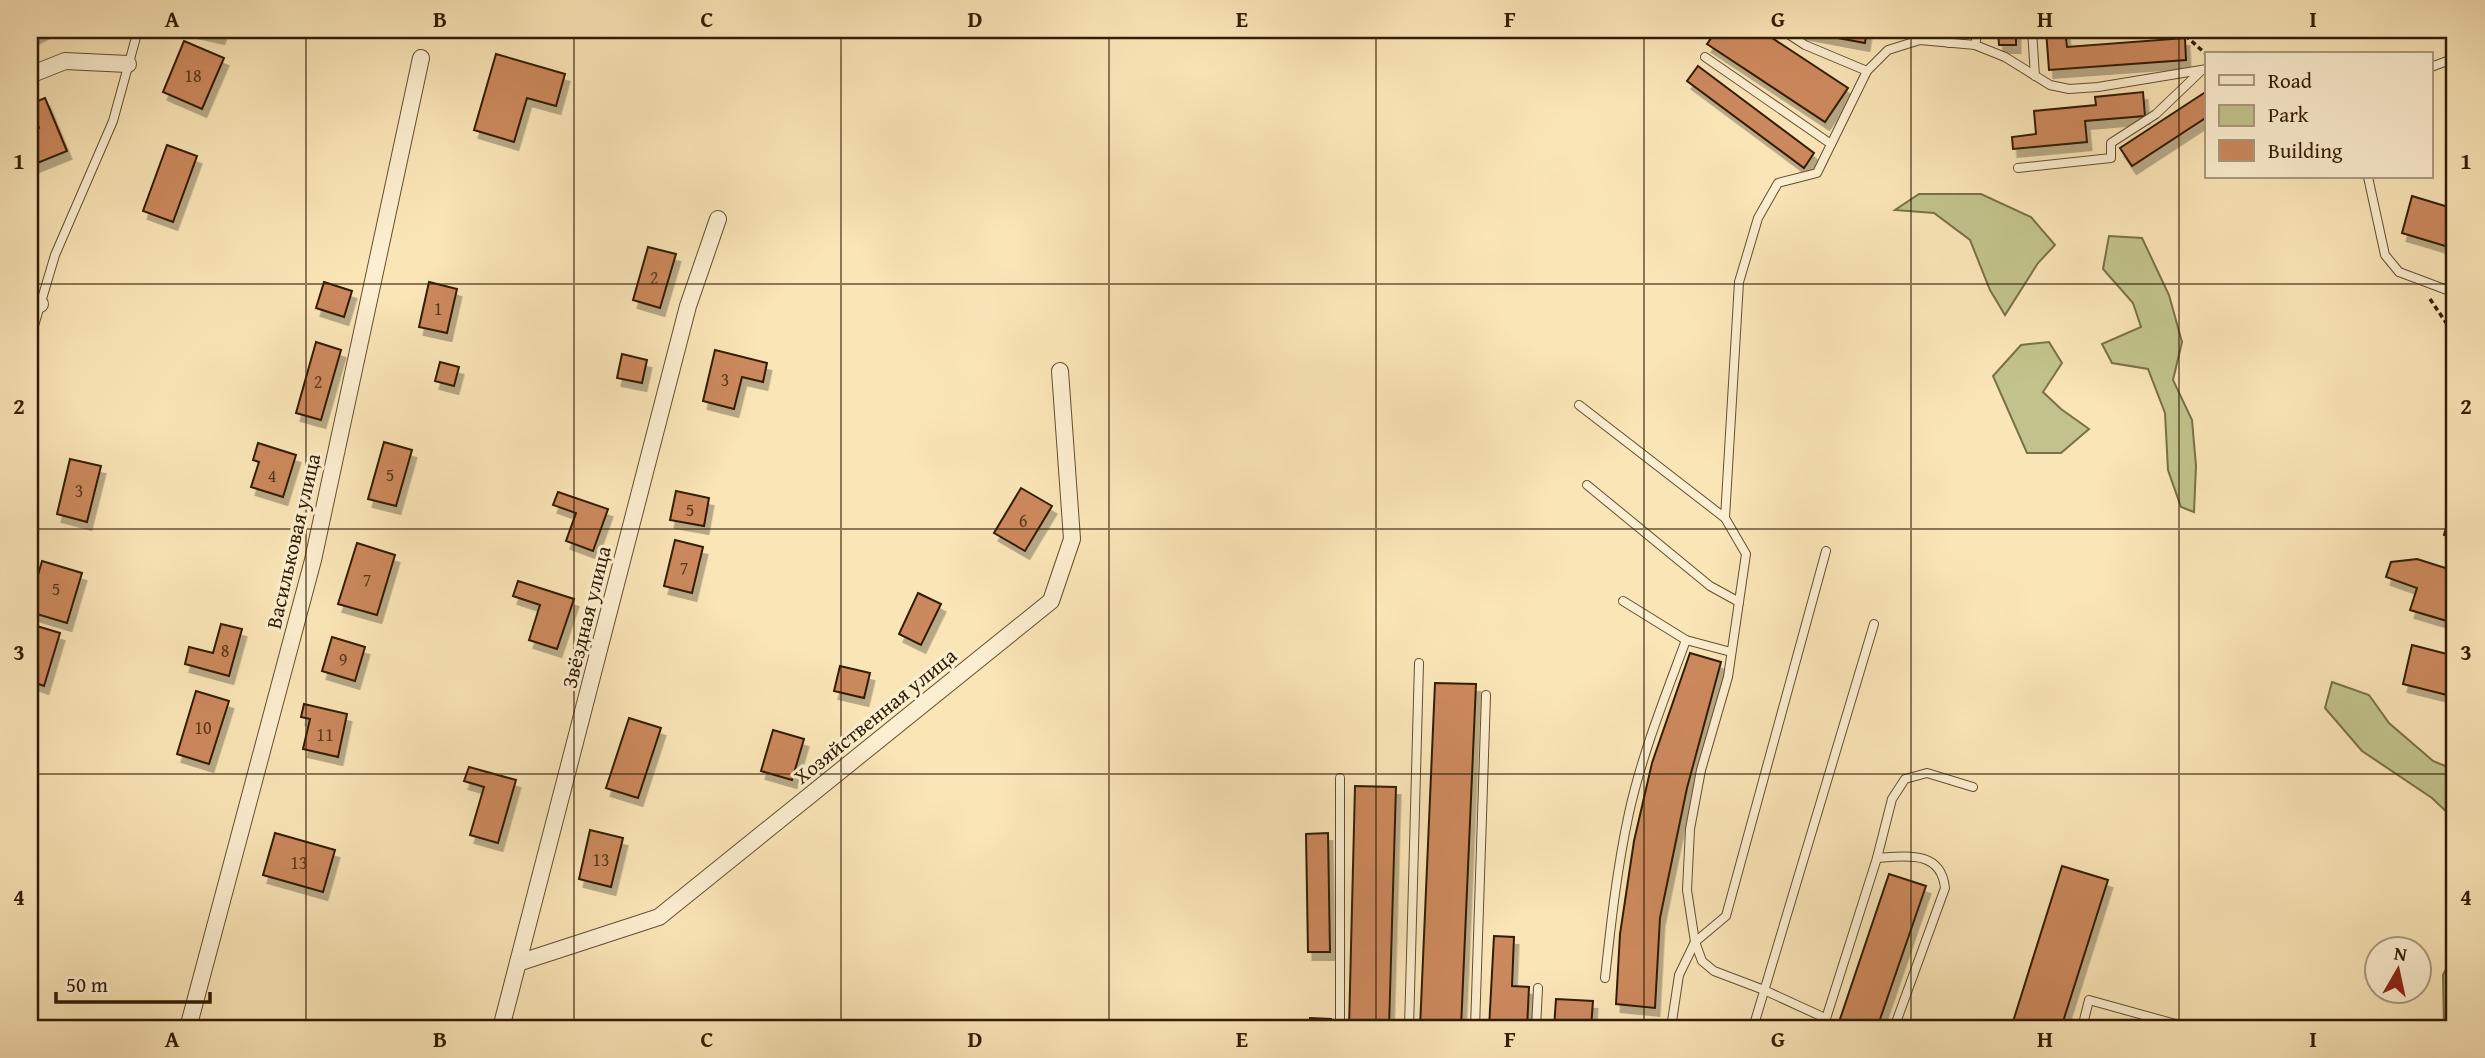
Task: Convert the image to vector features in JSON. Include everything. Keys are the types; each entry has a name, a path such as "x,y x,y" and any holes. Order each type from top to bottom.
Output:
{"street":[{"name":"Васильковая улица","path":"188,1028 313,560 421,58"},
{"path":"30,75 65,61 128,64"},
{"name":"Звёздная улица","path":"501,1028 688,306 719,219"},
{"name":"Хозяйственная улица","path":"518,963 659,916 1051,601 1072,540 1060,371"}],"lane":[{"path":"30,339 35,304 113,121 138,30"},
{"path":"1782,30 1805,45 1867,71"},
{"path":"1948,30 1949,43"},
{"path":"1975,45 1978,30"},
{"path":"2032,30 2035,76"},
{"path":"1725,518 1739,282 1758,218 1778,183 1817,173 1867,71 1888,50 1920,40 1975,45 2004,57 2050,85 2069,89 2098,87 2205,69"},
{"path":"1705,57 1831,144"},
{"path":"2432,67 2455,58"},
{"path":"2018,168 2111,158 2110,143 2157,114 2205,69"},
{"path":"2368,178 2385,254 2399,272 2455,293"},
{"path":"1579,405 1725,518 1746,554 1727,677 1701,770 1690,829 1687,890 1695,942 1702,961 1714,971 1825,1018"},
{"path":"1587,485 1710,586 1739,602"},
{"path":"1671,1028 1679,975 1695,942 1726,916 1826,551"},
{"path":"1623,601 1685,640 1731,652"},
{"path":"1753,1028 1874,624"},
{"path":"1605,978 1615,894 1629,813 1658,714 1685,640"},
{"path":"1409,1028 1419,663"},
{"path":"1475,1028 1486,695"},
{"path":"1823,1028 1877,858 1892,799 1905,779 1927,772 1973,787"},
{"path":"1340,778 1340,1028"},
{"path":"1877,858 1913,855 1933,863 1944,876 1945,888 1894,1028"},
{"path":"1536,1028 1538,988"},
{"path":"2082,1028 2090,1000 2190,1028"}],"path":[{"path":"2179,30 2205,53"},
{"path":"2416,280 2455,336"}],"green space":[{"path":"1919,194 1981,194 2031,217 2055,245 2038,263 2005,315 1990,290 1970,240 1934,213 1895,210"},
{"path":"2109,236 2142,238 2169,295 2182,342 2173,380 2192,420 2196,466 2194,512 2181,507 2168,470 2165,413 2148,369 2112,363 2102,344 2141,327 2133,303 2103,269"},
{"path":"2049,342 2062,363 2043,392 2089,429 2061,453 2027,453 1993,376 2021,345"},
{"path":"2332,682 2369,695 2389,723 2433,761 2455,770 2455,820 2432,798 2362,751 2325,708"},
{"path":"2455,951 2455,1028 2444,1028 2443,975"}],"building":[{"path":"30,30 45,30 30,38"},
{"path":"193,30 222,30 220,36"},
{"path":"1717,30 1760,30 1848,88 1825,122 1707,44"},
{"path":"1795,30 1867,30 1865,43"},
{"path":"1998,30 2016,30 2016,45 1999,45"},
{"path":"2046,30 2065,30 2067,47 2185,38 2186,60 2049,70"},
{"path":"184,41 224,58 202,109 163,92"},
{"path":"496,54 565,74 556,106 527,98 514,142 474,130"},
{"path":"1698,66 1814,153 1804,168 1687,81"},
{"path":"2143,92 2145,116 2085,121 2087,142 2013,149 2012,137 2036,134 2034,111 2096,105 2095,97"},
{"path":"2205,92 2205,118 2132,166 2120,148"},
{"path":"45,98 67,151 30,166 30,131 39,128 30,104"},
{"path":"167,145 197,156 173,222 143,211"},
{"path":"2412,196 2455,209 2455,249 2402,233"},
{"path":"648,247 676,254 660,308 633,300"},
{"path":"324,282 352,291 344,317 316,308"},
{"path":"429,282 457,289 447,333 419,327"},
{"path":"316,342 341,350 321,420 296,413"},
{"path":"715,350 767,363 763,382 742,377 734,409 703,401"},
{"path":"622,354 647,360 642,383 617,378"},
{"path":"440,362 459,367 454,386 435,381"},
{"path":"384,442 412,450 396,506 368,499"},
{"path":"258,443 296,455 283,497 251,487 259,462 253,460"},
{"path":"70,459 101,466 87,522 57,514"},
{"path":"1021,488 1052,506 1025,551 994,533"},
{"path":"676,491 709,498 704,526 670,520"},
{"path":"558,492 608,509 593,551 566,541 576,513 553,505"},
{"path":"2455,497 2455,539 2444,535"},
{"path":"675,540 703,547 692,593 664,586"},
{"path":"357,543 395,555 377,615 338,604"},
{"path":"2417,559 2455,571 2455,610 2447,621 2410,610 2417,588 2386,577 2391,562"},
{"path":"42,561 82,573 67,623 30,612"},
{"path":"518,581 574,599 557,649 529,640 540,605 513,596"},
{"path":"918,593 941,604 921,645 899,634"},
{"path":"30,624 60,633 44,686 30,681"},
{"path":"221,624 242,629 229,676 185,664 189,647 213,653"},
{"path":"332,637 365,647 355,681 322,671"},
{"path":"2412,645 2455,656 2455,697 2403,684"},
{"path":"1690,653 1721,662 1687,788 1660,918 1655,1008 1616,1004 1620,934 1634,841 1652,763"},
{"path":"840,666 870,673 864,698 834,691"},
{"path":"1435,683 1476,684 1461,1028 1420,1028"},
{"path":"196,691 229,701 209,764 177,754"},
{"path":"304,704 347,714 338,757 303,749 310,719 301,717"},
{"path":"629,718 661,728 638,798 606,788"},
{"path":"773,730 804,739 792,780 761,771"},
{"path":"469,767 516,780 498,843 470,835 484,787 464,781"},
{"path":"1355,786 1396,787 1389,1028 1349,1028"},
{"path":"590,830 623,838 611,887 579,879"},
{"path":"275,833 335,850 323,892 263,875"},
{"path":"1328,833 1330,952 1308,952 1306,834"},
{"path":"2062,866 2108,880 2061,1028 2011,1028"},
{"path":"1889,874 1926,886 1877,1028 1837,1028"},
{"path":"1494,936 1514,937 1512,986 1529,987 1527,1028 1489,1028"},
{"path":"1556,999 1593,1001 1591,1028 1554,1028"},
{"path":"1310,1018 1331,1019 1331,1028 1309,1028"}]}
